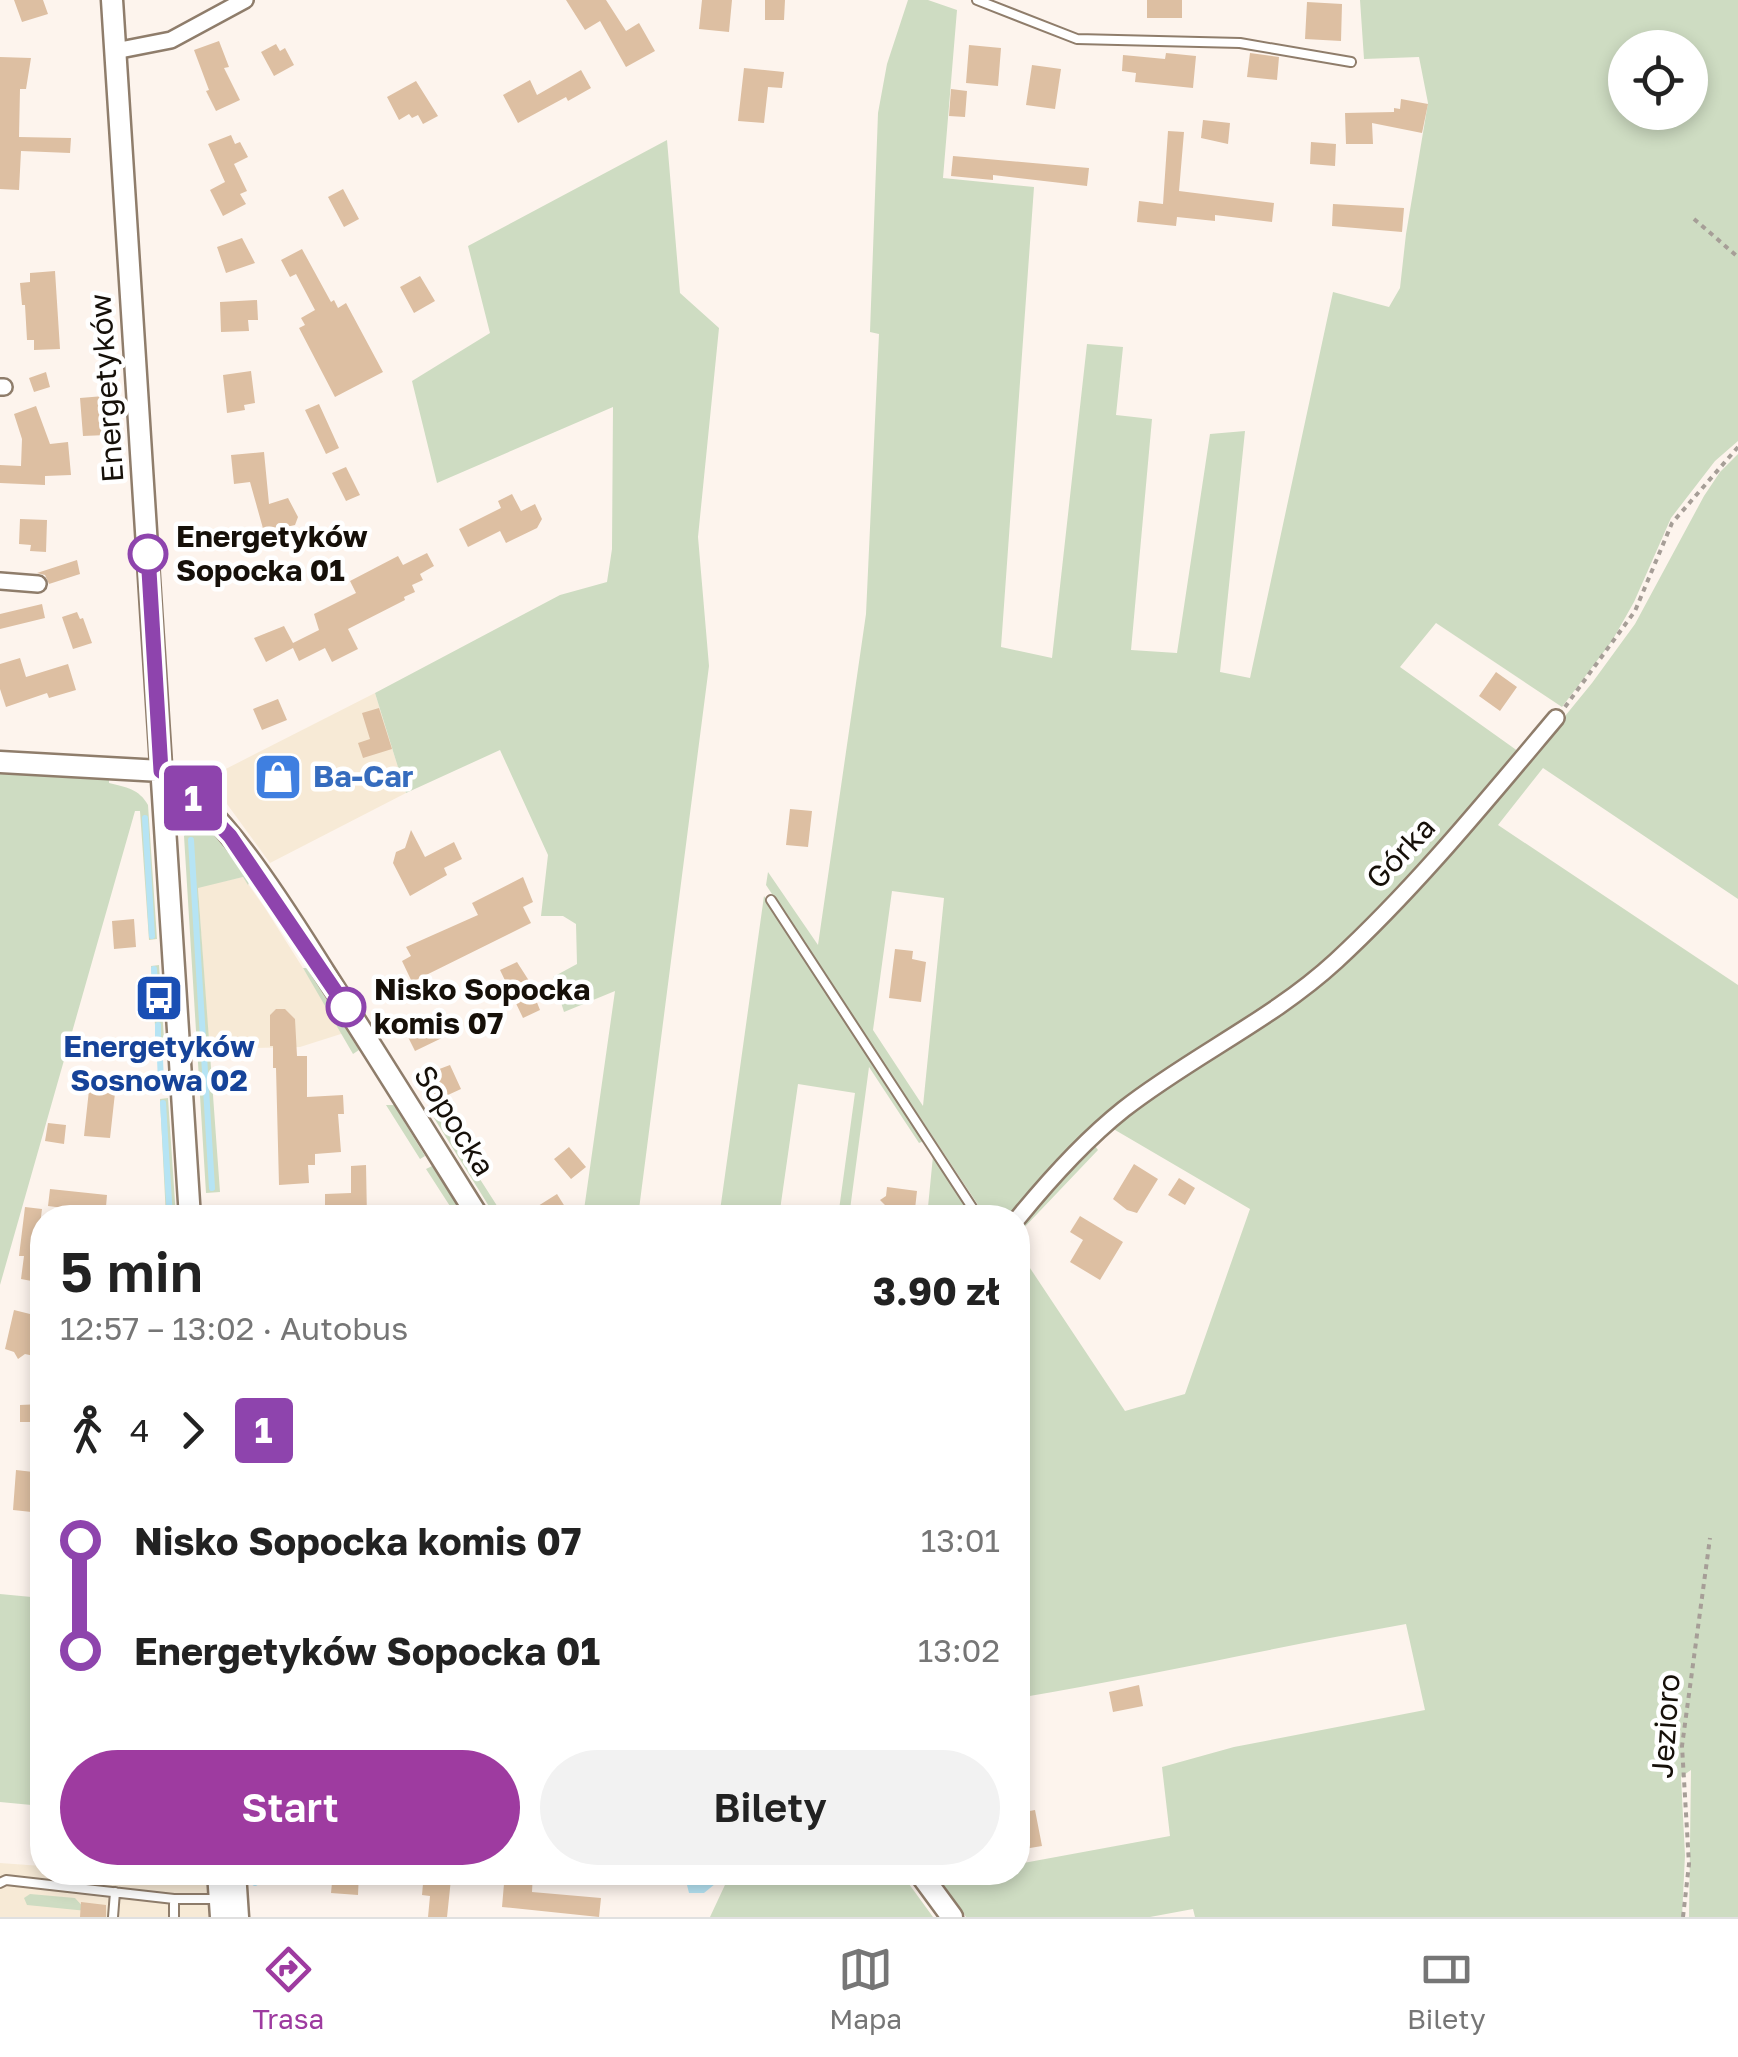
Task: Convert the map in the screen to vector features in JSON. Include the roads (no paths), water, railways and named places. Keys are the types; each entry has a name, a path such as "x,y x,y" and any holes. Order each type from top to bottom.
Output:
{"main road":[{"name":"Energetyków","path":"112,0 189,1205"},
{"path":"0,762 161,771"},
{"name":"Sopocka","path":"161,771 188,792 253,866 471,1205"},
{"path":"236,1885 236,1917"},
{"path":"929,1885 952,1917"}],"street":[{"path":"115,51 171,40 245,0"},
{"path":"0,581 38,584"},
{"name":"Górka","path":"1029,1205 1123,1110 1336,962 1453,839 1556,718"}],"lane":[{"path":"977,0 1077,40 1240,43 1351,62"},
{"path":"772,900 971,1205"},
{"path":"0,1883 30,1883"},
{"path":"51,1885 174,1899 221,1908 236,1917"},
{"path":"113,1917 115,1892"},
{"path":"174,1899 174,1917"}],"water":[{"path":"687,1885 714,1885 704,1893 689,1893"}],"waterway":[{"path":"145,818 152,936"},
{"path":"191,840 212,1188"},
{"path":"154,969 156,1004"},
{"path":"158,1025 158,1037"},
{"path":"160,1059 161,1083"},
{"path":"163,1103 169,1205"}],"place":[{"name":"Energetyków Sopocka 01","path":"148,554"},
{"name":"Ba-Car","path":"278,777"},
{"name":"Energetyków Sosnowa 02","path":"159,998"},
{"name":"Nisko Sopocka komis 07","path":"346,1007"}]}
